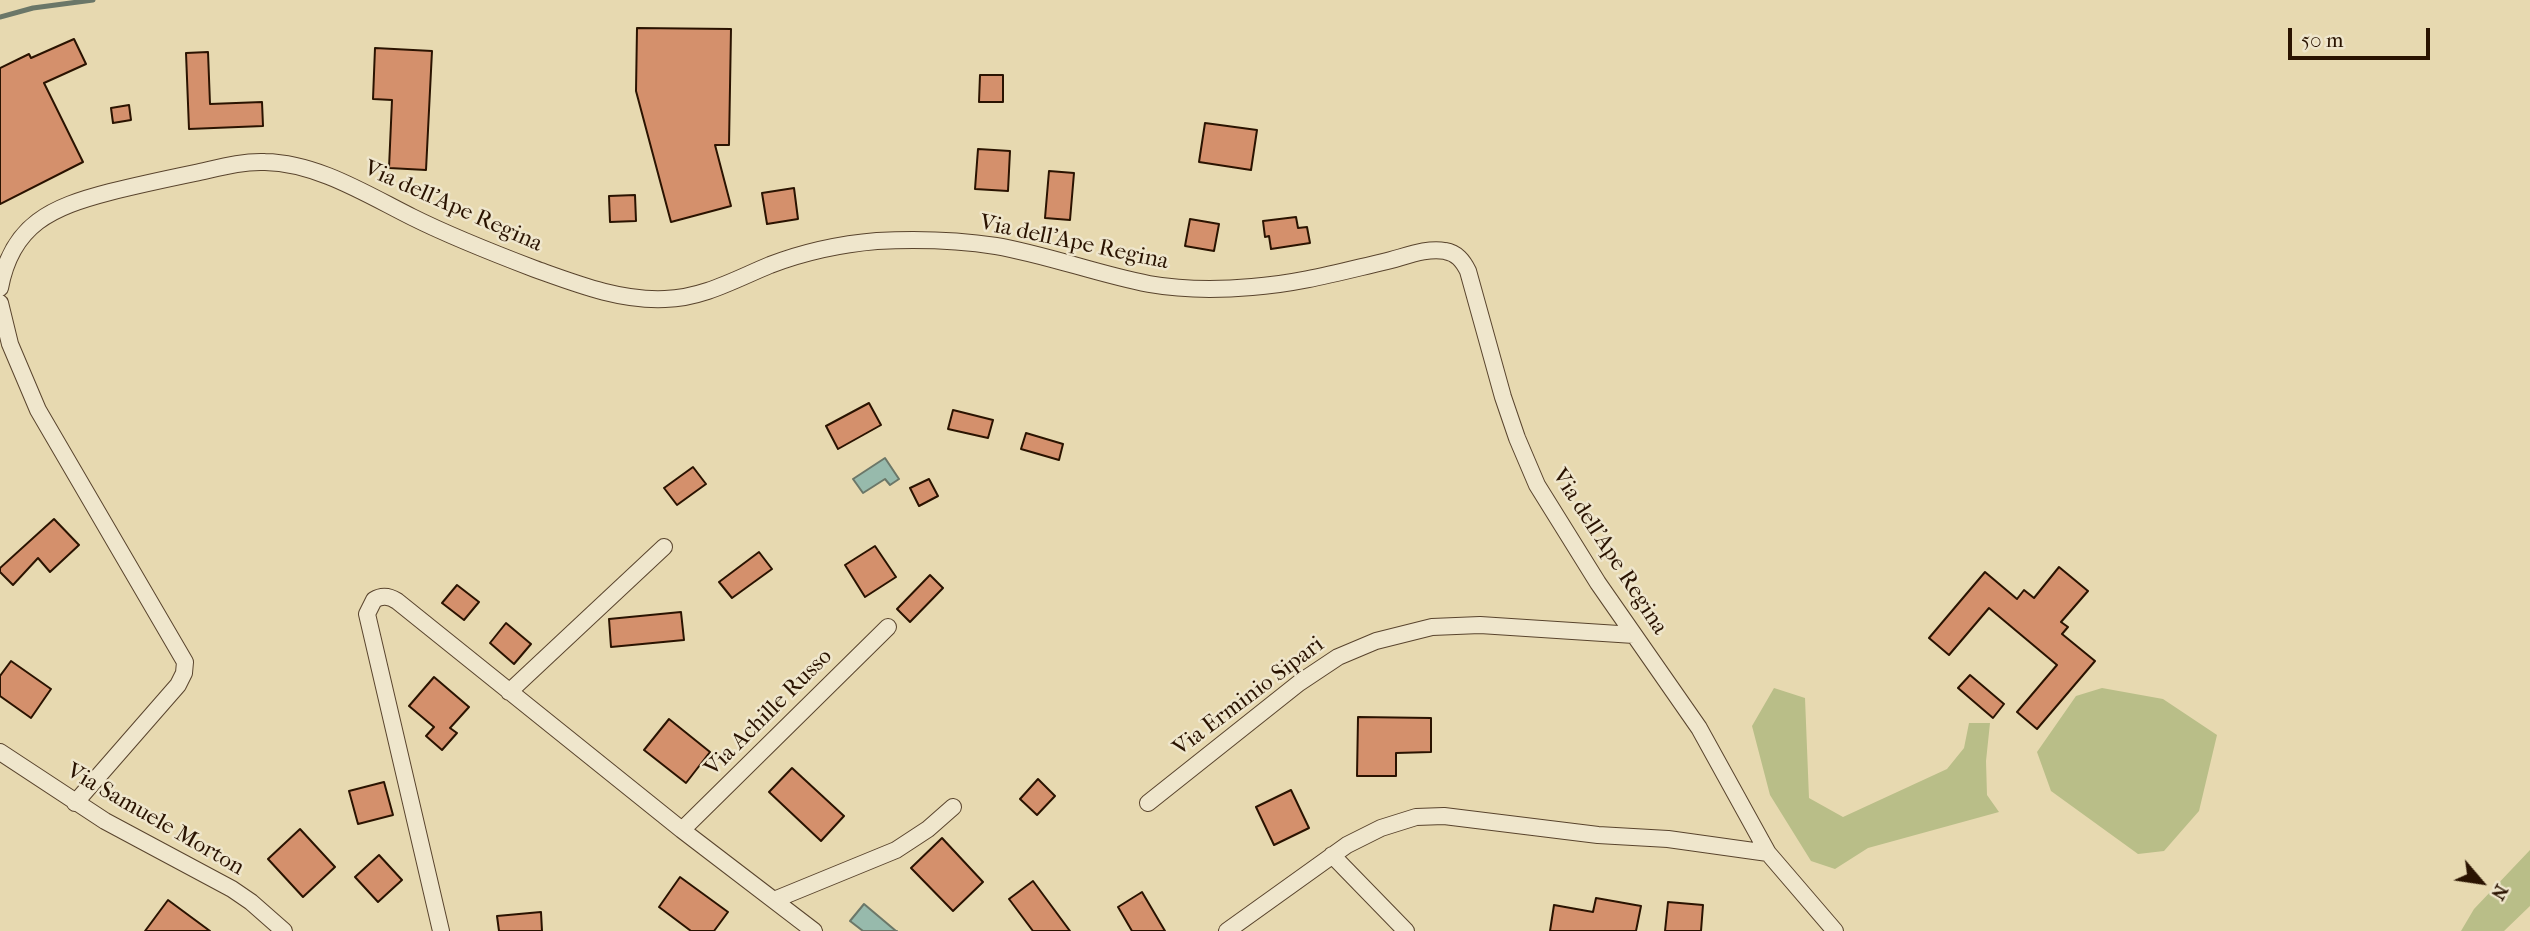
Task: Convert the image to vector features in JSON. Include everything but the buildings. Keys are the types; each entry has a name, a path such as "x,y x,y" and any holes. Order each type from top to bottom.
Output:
{"street":[{"name":"Via dell'Ape Regina","path":"0,288 15,246 31,226 54,210 117,190 233,165 265,162 299,167 335,180 477,247 566,280 615,295 649,299 689,296 798,256 843,245 879,241 942,241 996,246 1147,284 1201,289 1246,288 1293,282 1430,251 1446,251 1459,257 1468,271 1503,397 1537,485 1598,583 1699,728 1768,853 1835,931"},
{"path":"0,303 10,344 38,410 185,662 184,673 178,685 75,803"},
{"path":"509,692 664,547"},
{"path":"441,931 368,614 374,600 383,596 390,597 682,831 814,931"},
{"name":"Via Erminio Sipari","path":"1147,803 1315,672 1350,651 1376,641 1432,627 1480,625 1634,635"},
{"name":"Via Achille Russo","path":"682,831 888,627"},
{"name":"Via Samuele Morton","path":"0,752 75,803 232,889 284,931"},
{"path":"774,900 904,846 953,807"},
{"path":"1227,931 1360,837 1404,819 1435,815 1598,835 1668,839 1768,853"},
{"path":"1332,855 1406,931"}],"green space":[{"path":"1774,688 1805,698 1809,798 1843,817 1947,769 1964,748 1969,723 1990,723 1986,761 1987,795 1999,812 1868,848 1835,869 1811,861 1770,795 1752,726"},
{"path":"2102,688 2163,699 2217,735 2199,811 2164,851 2138,854 2051,791 2037,752 2076,696"},
{"path":"2530,850 2530,906 2504,931 2461,931 2474,909"}],"shaded area":[{"path":"885,458 899,479 890,485 885,479 863,493 853,479"},
{"path":"864,904 896,931 863,931 850,921"}],"waterway":[{"path":"0,17 33,8 93,0"}]}
